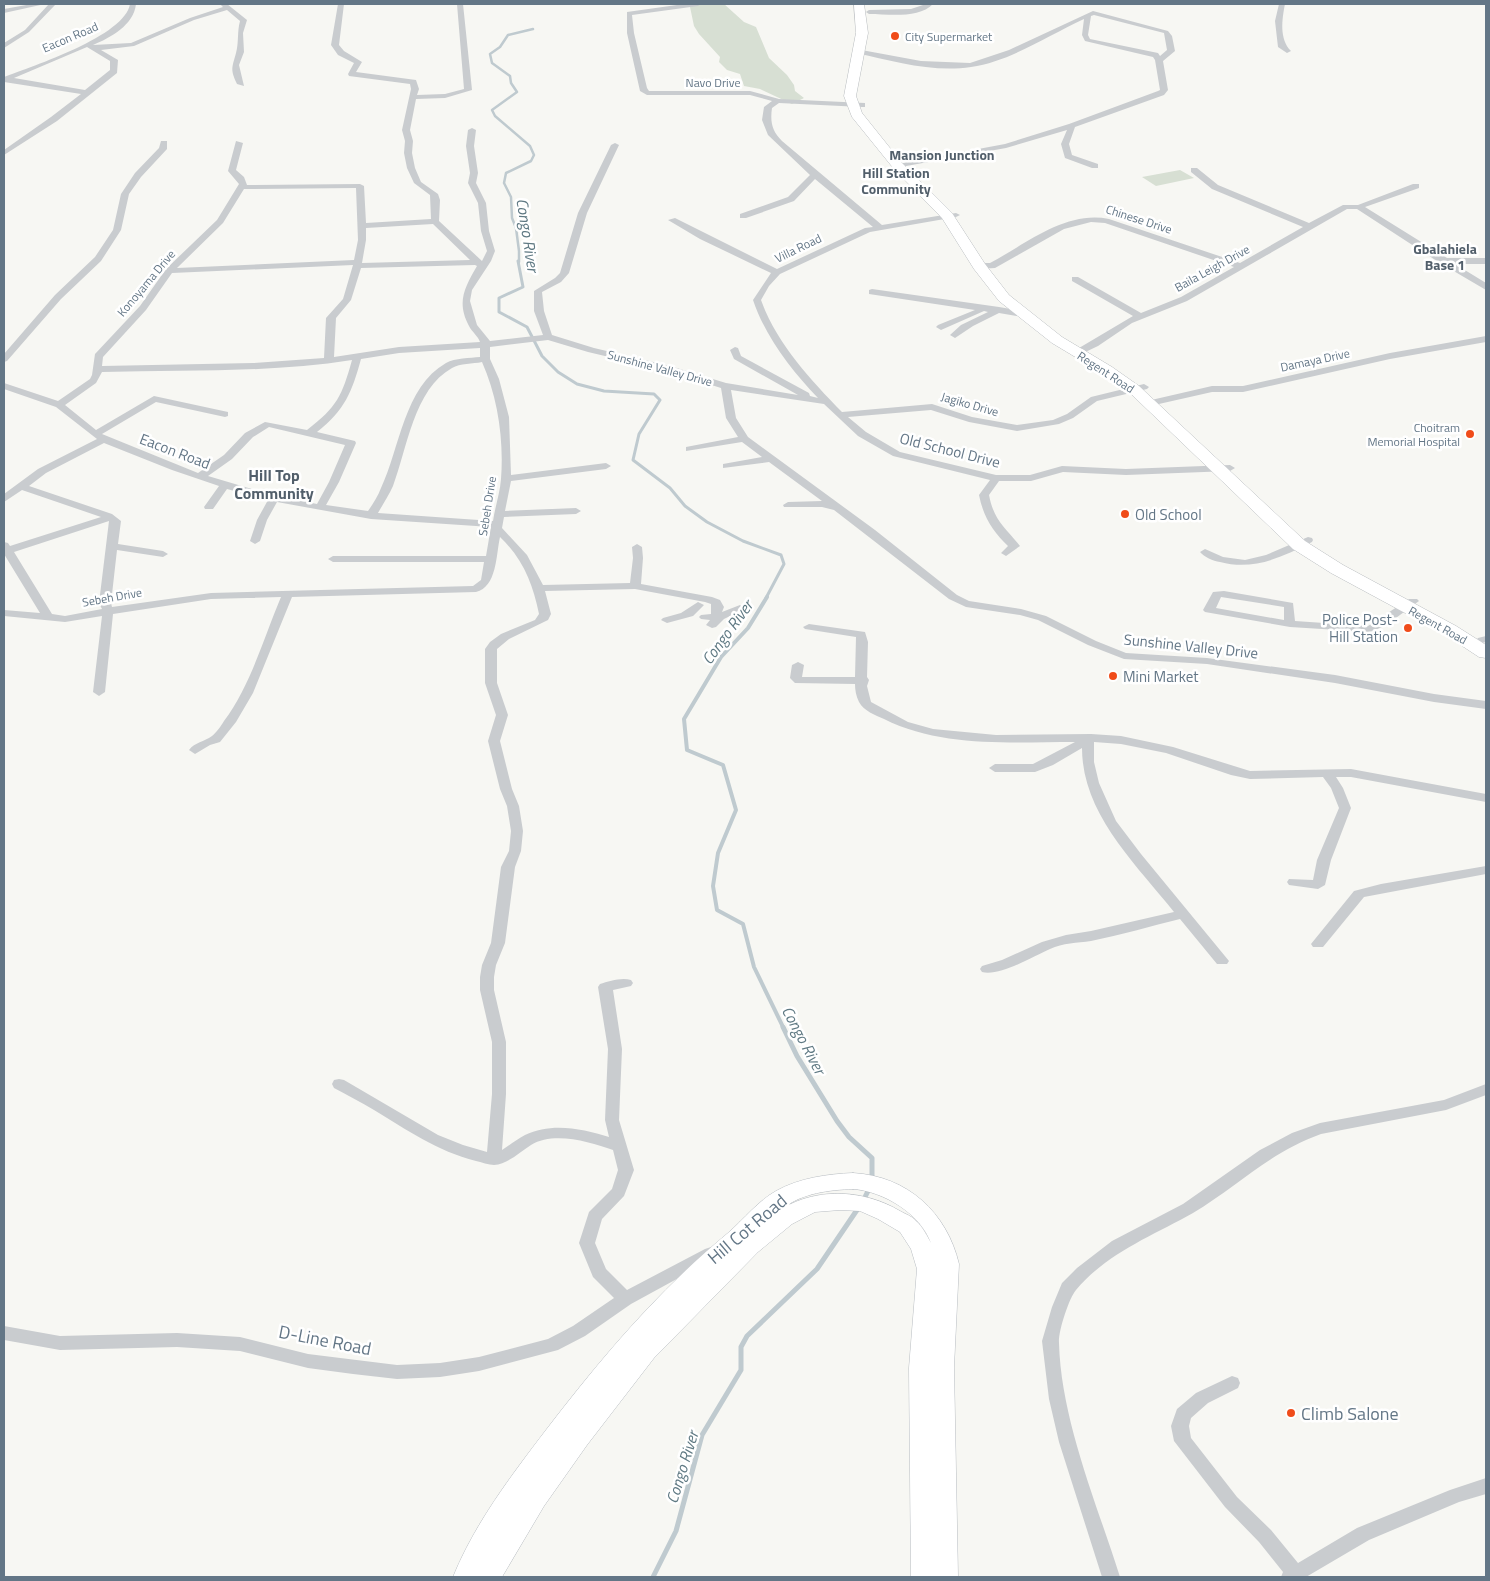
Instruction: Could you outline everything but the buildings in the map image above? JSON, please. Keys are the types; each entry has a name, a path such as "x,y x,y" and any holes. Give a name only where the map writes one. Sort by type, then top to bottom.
{"main road":[{"path":"857,105 850,89 863,52 862,33 866,6"},
{"name":"Regent Road","path":"857,105 866,128 951,216 1004,298 1057,340 1082,351"},
{"name":"Regent Road","path":"985,266 1014,297 1046,324 1107,370 1139,388 1156,402 1224,468 1272,521 1337,569 1408,604 1450,630 1485,644"},
{"name":"Hill Cot Road","path":"466,1577 522,1480 589,1390 684,1283 726,1244 792,1192 817,1185 840,1182 872,1183 899,1195 916,1206 933,1223 945,1248 948,1264 942,1366 945,1577"},
{"name":"Hill Cot Road","path":"488,1577 536,1498 578,1438 646,1351 750,1246 784,1218 799,1209 814,1204 840,1202 862,1203 886,1212 908,1226 922,1246 928,1269 921,1368 924,1577"}],"street":[{"path":"4,11 42,4"},
{"path":"4,46 27,31 53,4"},
{"name":"Eacon Road","path":"5,80 48,60 91,47 123,22 132,12 133,4"},
{"path":"341,4 335,46 341,54 358,62 352,74 411,81 416,89 406,130 409,141 408,153 411,168 418,183 434,194 436,200 435,220 480,264"},
{"path":"413,97 445,96 468,90 460,4"},
{"name":"Navo Drive","path":"698,4 629,13 631,42 642,77 643,89 647,93 750,93 778,101 857,105"},
{"path":"866,6 919,9 927,8 930,4"},
{"path":"1282,4 1278,30 1282,47 1287,50"},
{"path":"91,47 132,45 226,6 244,20 240,33 240,52 235,65 236,74 241,84"},
{"path":"903,165 995,149 1072,126 1164,90 1159,60 1150,53 1098,44 1085,38 1090,11"},
{"path":"863,52 950,66 983,62 1034,41 1090,11 1166,32 1169,36 1172,51 1159,60"},
{"path":"4,153 88,93 115,69 114,60 91,47"},
{"path":"5,80 88,93"},
{"path":"778,101 768,107 766,120 772,135 815,176 879,227"},
{"path":"1072,126 1065,144 1068,156 1095,166"},
{"path":"169,271 356,264 480,264 488,261 491,251 485,231 482,203 472,183 474,173 470,146 472,130"},
{"path":"4,359 58,297 98,259 117,230 125,194 138,175 159,155 164,143"},
{"path":"238,144 232,171 241,179 242,187 360,186 361,251 347,300 331,318 329,361"},
{"path":"97,369 252,366 329,361 399,350 447,348 543,337 538,291 552,284 563,275 574,249 579,224 596,180 615,145"},
{"path":"1194,170 1215,188 1308,226"},
{"path":"743,216 791,199 815,176"},
{"name":"Baila Leigh Drive","path":"1082,351 1140,316 1184,299 1308,226 1342,209 1359,207 1416,186"},
{"name":"Konoyama Drive","path":"59,405 93,381 97,375 98,356 143,308 169,271 220,221 242,187"},
{"path":"1359,207 1486,287"},
{"name":"Villa Road","path":"827,402 807,381 765,322 757,300 768,280 777,272 853,236 879,227 951,216"},
{"name":"Chinese Drive","path":"985,266 1064,226 1090,219 1106,221 1240,266"},
{"path":"362,226 435,220"},
{"path":"672,220 777,272"},
{"path":"1443,261 1486,261"},
{"path":"480,264 468,290 466,301 473,325 485,340 485,344"},
{"path":"1075,279 1140,316"},
{"path":"872,292 1023,314"},
{"path":"941,327 986,308"},
{"path":"955,335 973,322 999,310"},
{"name":"Sunshine Valley Drive","path":"543,337 667,368 725,386 733,423 744,439 958,600 1022,612 1042,618 1115,654 1251,667 1335,679 1486,705"},
{"name":"Damaya Drive","path":"1156,402 1212,389 1243,388 1418,350 1486,339"},
{"name":"Sebeh Drive","path":"4,613 65,619 211,596 476,588 486,581 506,479 504,417 494,379 485,359 485,344"},
{"path":"735,350 737,357 815,400"},
{"path":"312,432 342,406 357,358"},
{"path":"371,516 387,487 410,417 424,391 438,373 451,364 485,359"},
{"name":"Eacon Road","path":"4,386 59,405 100,436 170,467 200,478 275,498 371,516 432,522 498,523 576,511"},
{"path":"725,386 827,402"},
{"name":"Jagiko Drive","path":"840,415 932,406 969,419 1017,428 1056,422 1070,416 1094,399 1139,388"},
{"path":"4,499 42,471 100,436 154,399 225,414"},
{"name":"Old School Drive","path":"827,402 862,434 897,454 996,478 1032,478 1062,469 1134,472 1224,468"},
{"path":"200,478 228,457 249,435 264,425 271,424 312,432 352,443 320,507"},
{"path":"690,450 744,439"},
{"path":"727,466 770,459"},
{"path":"506,479 606,466"},
{"path":"996,478 984,495 985,505 987,514 996,528 1015,546 1006,552"},
{"path":"208,508 225,485"},
{"path":"22,487 78,505 108,516 116,521 105,603 108,611 99,692"},
{"path":"255,541 262,520 275,498"},
{"name":"Sunshine Valley Drive","path":"788,505 822,504 840,510"},
{"path":"49,618 5,548 109,518"},
{"path":"494,1159 499,1094 498,1042 487,990 487,977 489,965 498,943 508,867 515,851 517,831 513,806 506,789 494,741 502,716 491,683 491,649 494,644 544,618 540,588 523,557 498,523"},
{"path":"1204,552 1225,561 1243,563 1272,559 1304,543"},
{"path":"113,546 163,554"},
{"path":"635,586 638,558 637,547"},
{"path":"333,559 491,559"},
{"path":"540,588 635,586 713,600 718,607 716,610 718,619 671,619 692,612 698,605"},
{"path":"196,750 206,742 216,739 230,722 247,693 288,593"},
{"path":"1290,624 1289,605 1217,594 1209,610 1290,624 1370,629 1381,624 1408,604"},
{"path":"705,620 719,617 740,608"},
{"path":"809,626 858,632 860,634 862,695 867,704 888,718 911,729 959,736 1089,739 1144,743 1250,775 1328,775 1350,773 1486,798"},
{"path":"798,665 796,678 799,681 863,680"},
{"path":"995,768 1035,768 1089,739"},
{"path":"1089,739 1086,758 1088,770 1108,820 1222,961"},
{"path":"1294,882 1318,885 1324,860 1345,808 1337,788 1328,775"},
{"path":"1318,944 1359,894 1381,888 1486,870"},
{"path":"988,969 1007,963 1047,945 1071,938 1091,936 1184,914"},
{"path":"625,1299 599,1273 587,1243 595,1216 619,1192 626,1170 612,1120 615,1049 605,987 626,983"},
{"path":"339,1084 387,1110 400,1121 437,1140 475,1155 494,1159 507,1155 519,1145 534,1137 555,1135 598,1138 618,1146"},
{"path":"1111,1577 1100,1548 1057,1399 1050,1341 1068,1288 1083,1272 1118,1245 1188,1208 1265,1154 1297,1137 1320,1130 1446,1105 1486,1089"},
{"name":"D-Line Road","path":"4,1333 60,1343 177,1340 240,1344 308,1361 353,1368 397,1372 440,1370 479,1364 552,1345 594,1322 625,1299 726,1244"},
{"path":"1232,1383 1202,1398 1183,1414 1180,1426 1183,1441 1232,1502 1265,1536 1292,1576 1363,1534 1456,1495 1486,1486"}],"shaded area":[{"path":"695,4 724,4 744,22 756,27 769,58 787,75 794,85 795,91 804,98 792,104 760,89 744,86 740,74 727,70 719,62 720,57 694,26 690,7"},
{"path":"1180,170 1194,178 1156,186 1142,177"}],"waterway":[{"name":"Congo River","path":"519,262 516,228 512,218 511,197 504,183 506,173 531,161 534,155 530,146 495,116 492,110 517,92 511,83 510,76 492,63 490,54 500,47 508,35 533,29"},
{"name":"Congo River","path":"518,261 523,287 499,298 499,312 527,327 542,356 558,372 577,384 604,391 654,394 660,400 639,434 633,460 670,488 685,506 707,522 743,541 781,555 784,564 766,598"},
{"name":"Congo River","path":"767,597 748,628 721,657 684,719 687,750 723,765 736,810 718,853 713,886 717,910 743,924 754,967 784,1029"},
{"name":"Congo River","path":"783,1027 797,1056 837,1121 849,1137 872,1158 872,1178"},
{"name":"Congo River","path":"863,1201 870,1187"},
{"name":"Congo River","path":"653,1577 676,1531 702,1435 741,1370 741,1347 747,1336 817,1269 859,1207"}],"place":[{"name":"City Supermarket","path":"895,36"},
{"name":"Choitram Memorial Hospital","path":"1470,434"},
{"name":"Old School","path":"1125,514"},
{"name":"Police Post- Hill Station","path":"1408,628"},
{"name":"Mini Market","path":"1113,676"},
{"name":"Climb Salone","path":"1291,1413"}],"district":[{"name":"Mansion Junction","path":"942,154"},
{"name":"Hill Station Community","path":"896,180"},
{"name":"Gbalahiela Base 1","path":"1445,256"},
{"name":"Hill Top Community","path":"274,484"}]}
